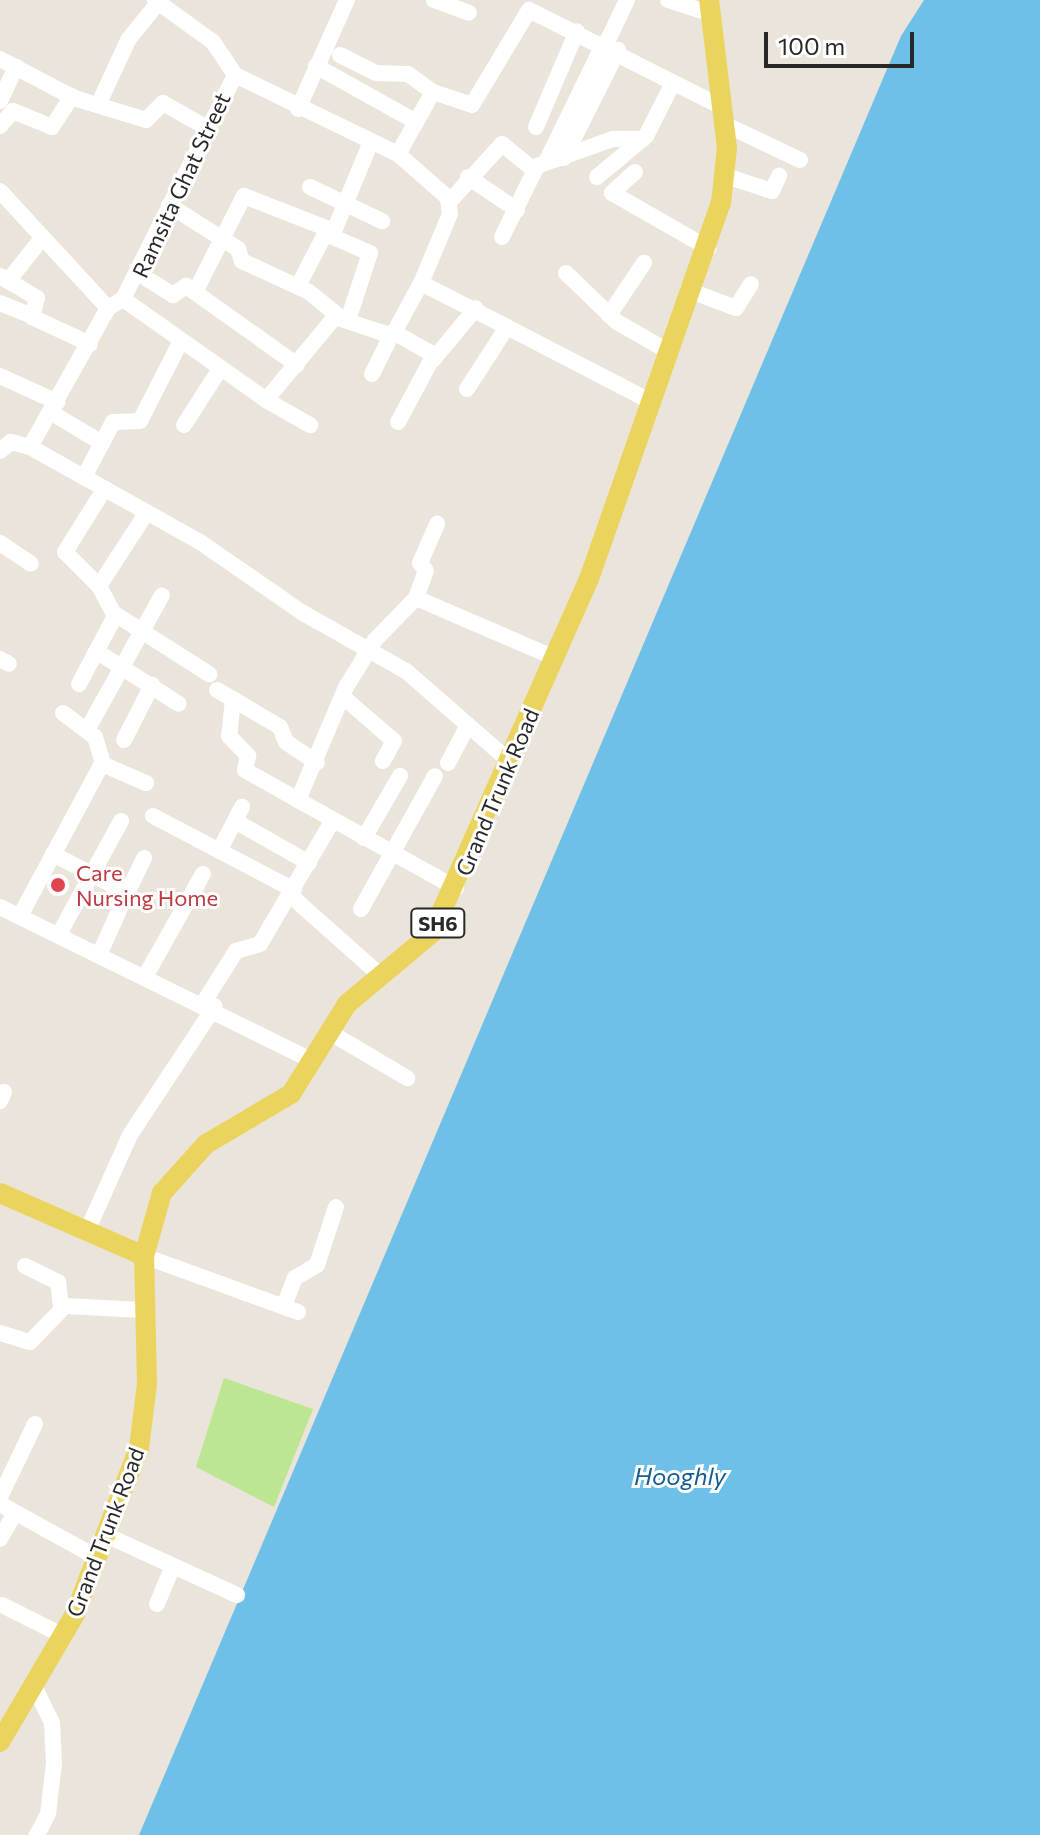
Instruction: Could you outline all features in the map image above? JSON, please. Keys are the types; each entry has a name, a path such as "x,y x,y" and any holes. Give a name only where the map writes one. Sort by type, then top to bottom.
{"main road":[{"name":"Grand Trunk Road","path":"2,1737 35,1688 64,1636 108,1536 144,1427 144,1256 173,1175 206,1144 277,1106 313,1061 329,1032 381,976 428,939 456,888 555,658 664,349 708,248 726,176 709,6"},
{"path":"0,1193 144,1256"}],"street":[{"path":"298,109 347,0"},
{"path":"434,0 469,13"},
{"path":"564,158 627,0"},
{"path":"668,0 709,6"},
{"path":"100,101 128,40 156,1 213,42 235,75"},
{"path":"340,55 376,73 408,74 433,92 472,105 526,11 609,46 800,160"},
{"path":"536,127 577,31"},
{"path":"502,237 609,46"},
{"path":"0,59 72,96 100,101 145,120 164,104 207,128"},
{"path":"316,66 416,122"},
{"path":"0,101 16,67"},
{"name":"Ramsita Ghat Street","path":"30,447 90,344 116,304 141,275 169,205 235,75 370,144 398,154 450,201"},
{"path":"597,177 643,139 673,83"},
{"path":"398,154 433,92"},
{"path":"0,126 14,111 52,127 72,96"},
{"path":"372,374 421,283 450,201 468,177 502,143 540,166 613,139 643,139"},
{"path":"298,286 345,203 370,144"},
{"path":"635,172 612,193 708,248"},
{"path":"726,176 772,191 779,176"},
{"path":"468,177 517,210"},
{"path":"310,187 382,221"},
{"path":"0,191 43,237 116,304 181,341 266,400 310,425"},
{"path":"195,292 224,241 244,196 330,232 371,255 344,318 266,400"},
{"path":"169,205 224,241 242,261 298,286 344,318 431,351 433,360"},
{"path":"32,316 37,298 4,279 43,237"},
{"path":"609,315 644,263"},
{"path":"566,273 609,315 664,349"},
{"path":"141,275 173,295 184,285 297,365"},
{"path":"421,283 476,308 648,400"},
{"path":"688,290 736,308 751,284"},
{"path":"0,303 90,344"},
{"path":"398,422 433,360 476,308"},
{"path":"467,389 507,327"},
{"path":"84,477 113,422 137,425 181,341"},
{"path":"184,425 220,369"},
{"path":"0,376 54,407 102,443"},
{"path":"0,451 11,442 30,447 147,512 416,678 509,761"},
{"path":"105,488 65,552 99,586 115,614 233,699 280,727 288,744 317,763"},
{"path":"99,586 147,512"},
{"path":"298,800 317,763 343,697 368,650 416,598 426,571 419,564 437,524"},
{"path":"0,543 31,564"},
{"path":"87,730 162,595"},
{"path":"416,598 555,658"},
{"path":"111,688 82,678 115,614"},
{"path":"96,651 179,704"},
{"path":"124,740 152,685"},
{"path":"343,697 394,741 383,761"},
{"path":"233,699 229,736 248,756 245,770 456,888"},
{"path":"63,713 87,730 103,763 146,783"},
{"path":"448,763 468,725"},
{"path":"20,916 103,763"},
{"path":"364,838 400,776"},
{"path":"361,909 395,856 435,776"},
{"path":"219,851 239,814 309,863"},
{"path":"153,816 293,893 381,976"},
{"path":"87,1231 130,1135 210,1004 236,951 260,944 293,893 333,820"},
{"path":"59,934 121,821"},
{"path":"53,854 127,893"},
{"path":"100,953 144,858"},
{"path":"146,975 203,874"},
{"path":"0,907 210,1004 313,1061"},
{"path":"329,1032 407,1078"},
{"path":"144,1256 291,1309 295,1278 317,1265 336,1207"},
{"path":"0,1333 30,1342 61,1308 58,1282 25,1266"},
{"path":"61,1308 143,1310"},
{"path":"0,1497 35,1424"},
{"path":"0,1504 98,1558"},
{"path":"0,1539 15,1513"},
{"path":"108,1536 237,1595"},
{"path":"157,1604 173,1566"},
{"path":"2,1605 64,1636"},
{"path":"35,1688 52,1723 54,1763 43,1833"}],"green space":[{"path":"224,1378 313,1409 274,1507 196,1467"}],"water":[{"name":"Hooghly","path":"924,0 1040,0 1040,1835 139,1835 901,36"}],"place":[{"name":"Care Nursing Home","path":"58,885"}]}
